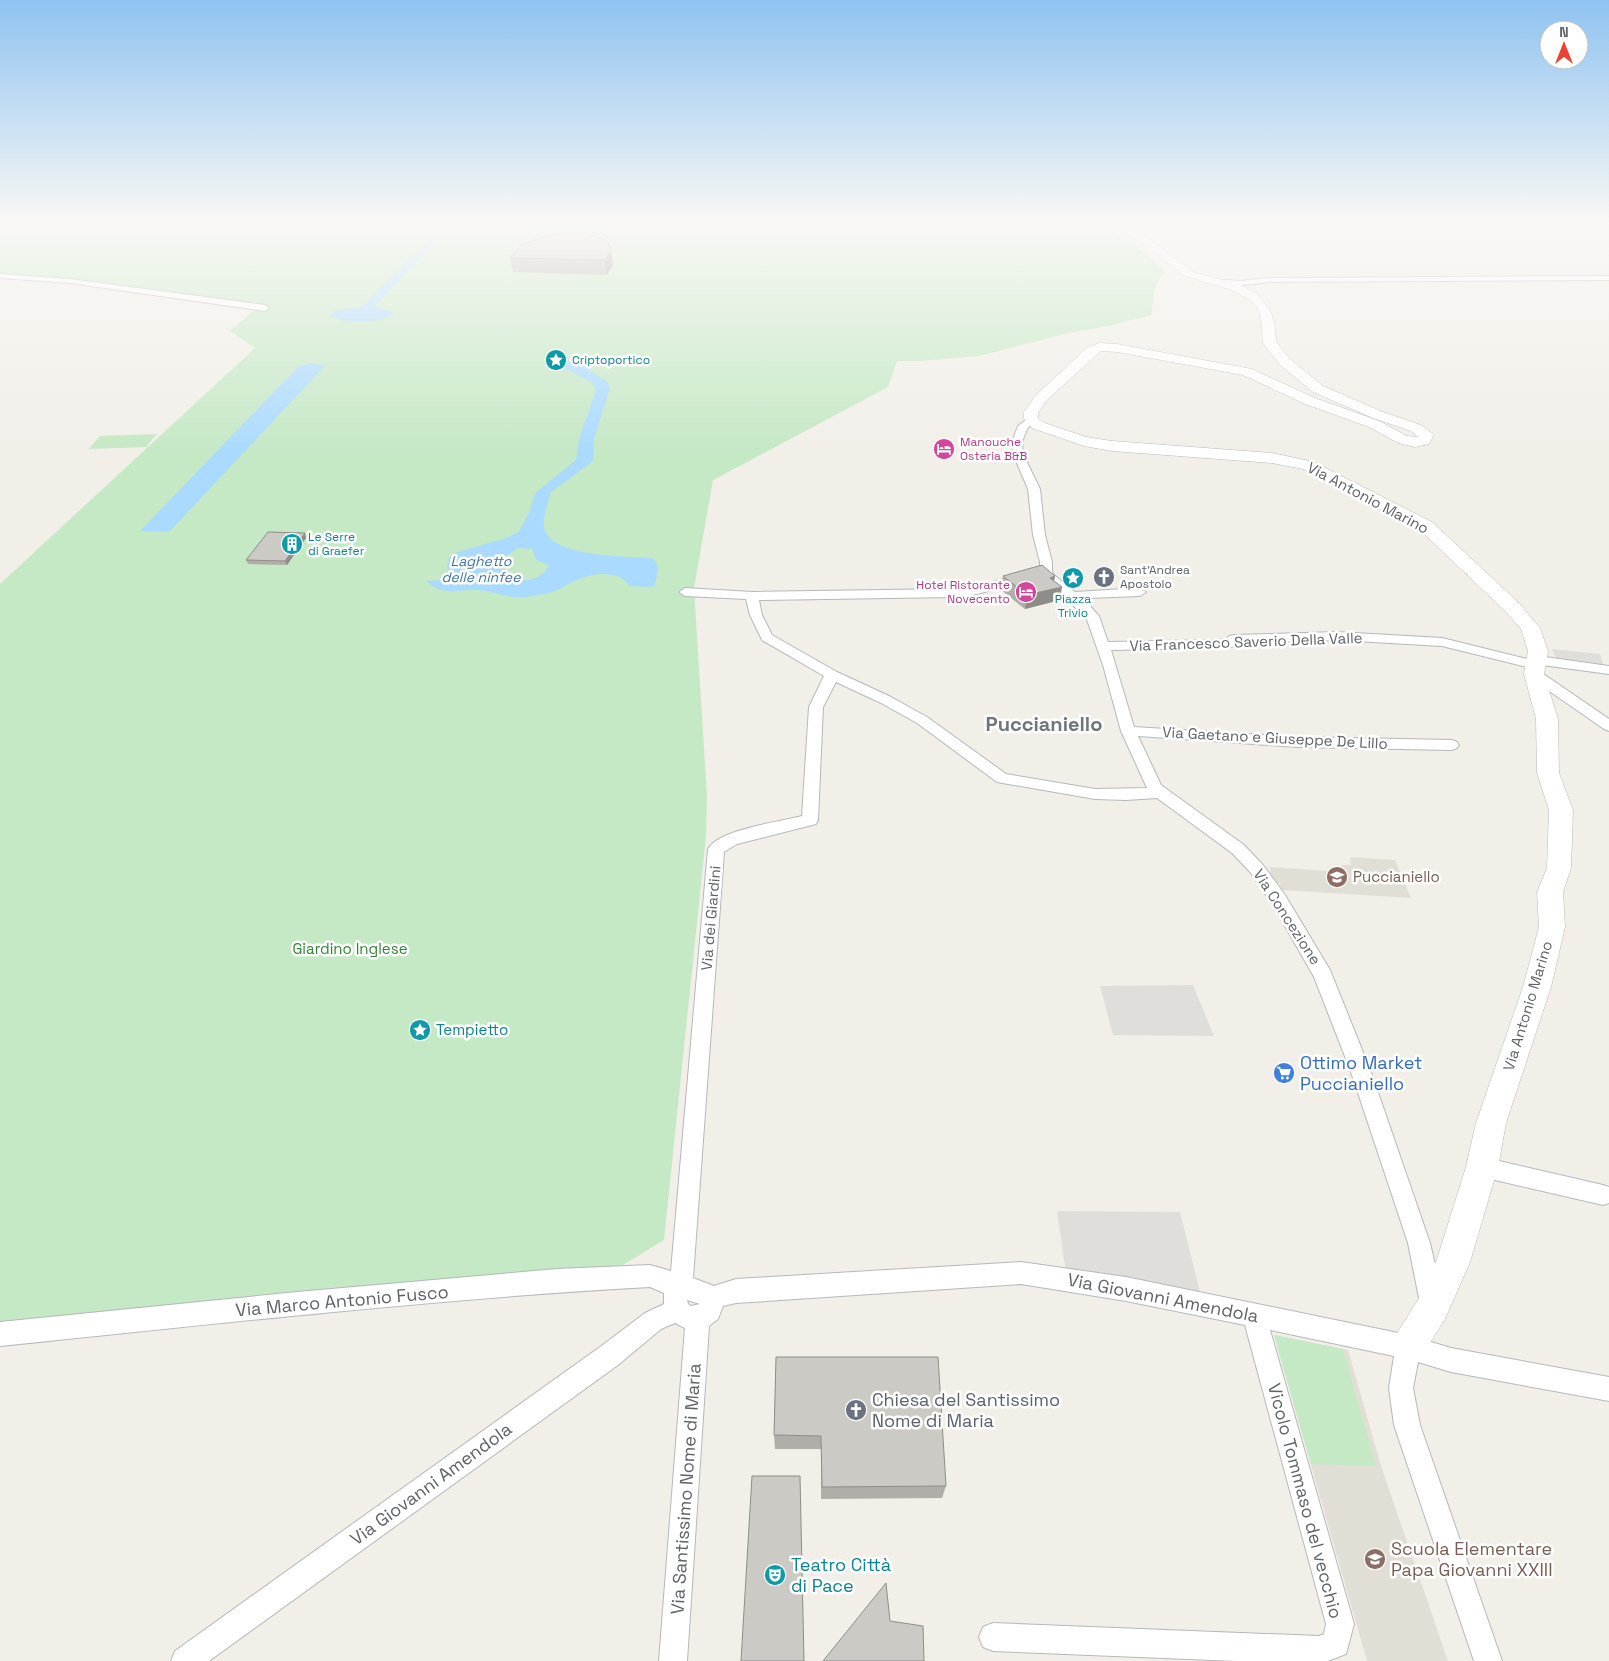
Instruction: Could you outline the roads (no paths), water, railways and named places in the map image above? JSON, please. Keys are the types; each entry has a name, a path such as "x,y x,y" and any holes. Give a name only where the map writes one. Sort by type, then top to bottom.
{"street":[{"path":"193,299 264,308"},
{"path":"685,592 752,596 954,593 1002,584 1046,571 1034,489 1018,454 1017,442 1022,428 1031,419 1030,412 1039,404 1042,398 1071,372 1084,357 1099,347 1117,348 1247,372 1310,401 1374,424 1403,440 1424,441 1426,435 1416,428 1378,415 1318,389 1285,362 1269,343 1270,326 1258,299"},
{"name":"Via Antonio Marino","path":"1031,419 1037,424 1084,441 1176,453 1291,461 1308,465 1426,526 1512,607 1530,628 1538,651 1536,666 1547,719 1548,773 1561,810 1559,868 1550,892 1552,927 1543,963 1491,1123 1482,1167 1453,1262 1433,1307 1408,1347"},
{"name":"Via Concezione","path":"1046,571 1058,585 1086,608 1092,616 1104,646 1128,731 1155,788 1238,849 1257,869 1283,907 1323,974 1361,1072 1419,1243 1433,1307"},
{"path":"1086,608 1080,594 1140,592"},
{"path":"752,596 756,615 767,637 832,675 886,700 922,720 1002,778 1095,794 1126,795 1160,792"},
{"name":"Via Francesco Saverio Della Valle","path":"1104,646 1217,644 1234,643 1234,639 1337,636 1442,642 1536,666"},
{"path":"1536,666 1609,670"},
{"path":"1536,666 1609,726"},
{"name":"Via dei Giardini","path":"692,1304 716,850 732,839 810,820 816,707 832,675"},
{"name":"Via Gaetano e Giuseppe De Lillo","path":"1128,731 1202,734 1298,742 1452,745"},
{"path":"1482,1167 1603,1195"},
{"name":"Via Giovanni Amendola","path":"186,1661 609,1356 653,1321 692,1304 736,1291 1021,1273 1126,1289 1408,1347 1451,1360 1609,1389"},
{"name":"Via Marco Antonio Fusco","path":"0,1334 298,1304 557,1281 650,1276 666,1280 692,1304"},
{"name":"Via Santissimo Nome di Maria","path":"673,1661 692,1304"},
{"name":"Vicolo Tommaso del vecchio","path":"994,1637 1319,1650 1336,1644 1340,1624 1254,1315"},
{"path":"1408,1347 1400,1388 1407,1425 1488,1661"}],"water":[{"path":"370,299 382,299 374,307 388,310 393,315 379,320 351,322 329,315 337,310 362,307"},
{"name":"Laghetto delle ninfee","path":"565,360 581,361 589,370 607,381 610,388 594,439 593,461 550,493 544,528 550,538 561,545 575,550 609,556 652,558 657,564 655,585 651,587 629,586 619,577 598,574 577,580 553,592 526,597 508,596 477,590 445,591 432,586 426,581 442,580 450,575 447,565 449,558 455,553 506,538 519,532 530,511 535,493 576,460 580,436 596,390 591,382 560,366 560,362","holes":["518,548 532,549 536,560 549,565 540,576 534,579 521,580 514,578 503,569 506,556"]},
{"path":"311,363 324,365 324,367 171,530 168,532 140,531 299,366"}],"place":[{"name":"Criptoportico","path":"556,360"},
{"name":"Manouche Osteria B&B","path":"944,449"},
{"name":"Le Serre di Graefer","path":"292,544"},
{"name":"Sant'Andrea Apostolo","path":"1104,577"},
{"name":"Piazza Trivio","path":"1073,578"},
{"name":"Hotel Ristorante Novecento","path":"1026,592"},
{"name":"Puccianiello","path":"1337,877"},
{"name":"Tempietto","path":"420,1030"},
{"name":"Ottimo Market Puccianiello","path":"1284,1073"},
{"name":"Chiesa del Santissimo Nome di Maria","path":"856,1410"},
{"name":"Scuola Elementare Papa Giovanni XXIII","path":"1375,1559"},
{"name":"Teatro Città di Pace","path":"775,1575"}],"district":[{"name":"Puccianiello","path":"1044,724"}],"park label":[{"name":"Giardino Inglese","path":"350,949"}]}
